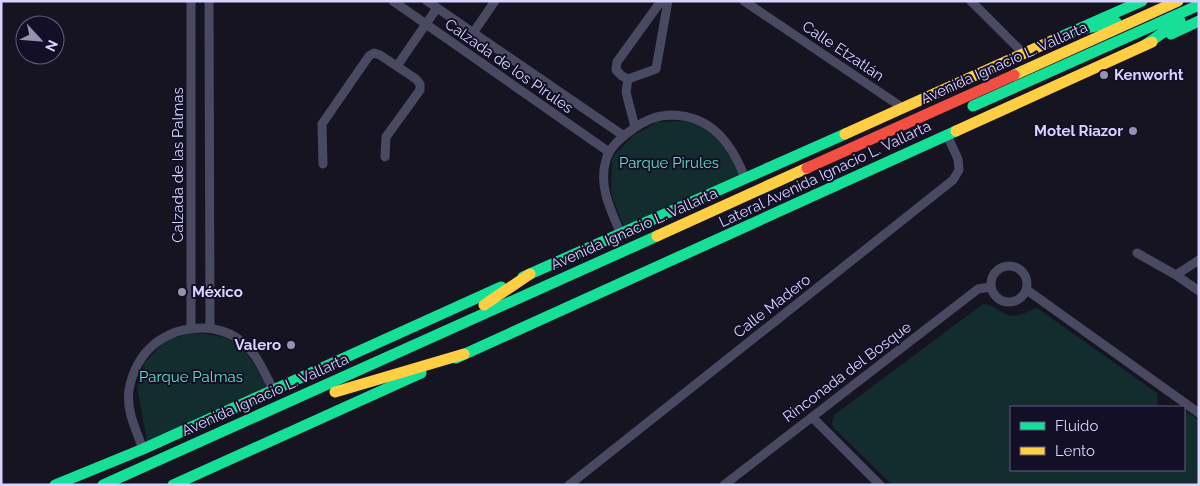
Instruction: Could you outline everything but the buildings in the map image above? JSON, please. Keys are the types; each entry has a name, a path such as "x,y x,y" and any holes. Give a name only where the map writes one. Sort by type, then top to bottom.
{"main road":[{"name":"Lateral Avenida Ignacio L. Vallarta","path":"54,485 143,449 273,389 1142,1"},
{"name":"Avenida Ignacio L. Vallarta","path":"103,485 1178,1"},
{"name":"Avenida Ignacio L. Vallarta","path":"130,485 1199,5"},
{"path":"1145,46 1199,9"},
{"path":"1081,29 1150,14"},
{"name":"Lateral Avenida Ignacio L. Vallarta","path":"464,354 1199,21"},
{"path":"438,334 530,274"},
{"path":"336,392 464,354"},
{"path":"173,485 464,354"}],"street":[{"name":"Calzada de las Palmas","path":"191,328 192,1"},
{"name":"Calzada de las Palmas","path":"209,1 210,328"},
{"name":"Calzada de los Pirules","path":"393,1 609,152"},
{"name":"Calzada de los Pirules","path":"427,1 624,136"},
{"path":"474,33 495,1"},
{"path":"662,1 617,62 616,70 628,79 656,69 668,1"},
{"name":"Calle Etzatlán","path":"744,1 903,108"},
{"path":"971,1 1023,53"},
{"path":"397,66 437,8"},
{"path":"323,164 322,124 369,56 374,53 397,66 420,84 420,90 386,137 385,157"},
{"path":"628,79 626,92 635,127"},
{"path":"191,94 209,94"},
{"path":"621,234 611,212 604,183 606,160 609,152 624,136 645,121 667,115 686,115 702,121 718,133 729,146 739,161 745,178"},
{"name":"Calle Madero","path":"569,485 953,180 959,170 958,159 946,135"},
{"path":"1138,253 1199,291"},
{"path":"1176,275 1199,260"},
{"path":"1011,265 1021,269 1027,279 1027,290 1018,301 1011,303 997,299 990,287 992,276 1000,268 1011,265"},
{"name":"Rinconada del Bosque","path":"726,484 978,290 990,287"},
{"path":"1027,290 1199,413"},
{"path":"143,449 129,409 129,391 135,370 144,354 158,341 176,331 191,328 210,328 227,333 242,341 252,352 273,389"},
{"path":"812,417 880,485"}],"green space":[{"name":"Parque Pirules","path":"685,121 706,129 713,135 725,149 741,176 624,227 611,194 612,157 634,135 657,122"},
{"path":"983,304 1014,316 1037,308 1157,393 1158,406 1010,406 1010,471 1185,471 1185,411 1199,420 1199,485 892,485 834,428 832,423 834,415"},
{"name":"Parque Palmas","path":"192,333 221,337 240,346 253,363 267,388 147,442 137,386 145,362 166,340"}],"traffic: fast":[{"path":"1058,38 1142,1"},
{"path":"973,106 1199,5"},
{"path":"1145,45 1180,21"},
{"path":"1171,34 1199,21"},
{"path":"1081,29 1116,22"},
{"path":"456,358 956,131"},
{"path":"523,277 845,134"},
{"path":"103,485 657,236"},
{"path":"55,485 143,449 501,287"},
{"path":"173,485 421,373"}],"traffic: slow":[{"path":"1014,75 1178,1"},
{"path":"845,134 1058,38"},
{"path":"956,131 1152,42"},
{"path":"657,236 807,168"},
{"path":"484,305 530,274"},
{"path":"335,392 464,354"}],"traffic: jam":[{"path":"807,168 1014,75"}],"place":[{"name":"Kenworht","path":"1104,75"},
{"name":"Motel Riazor","path":"1133,131"},
{"name":"México","path":"182,292"},
{"name":"Valero","path":"291,345"}]}
